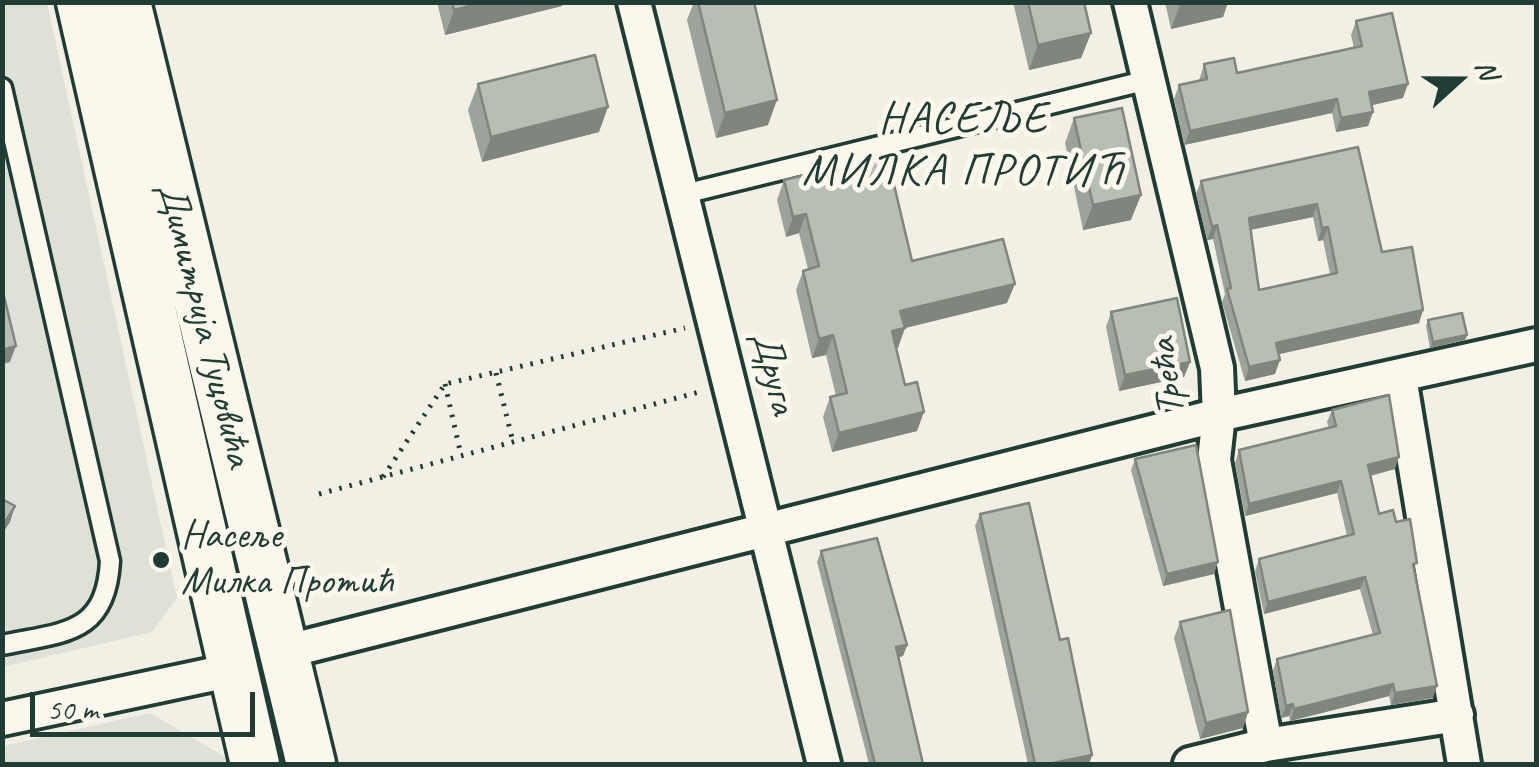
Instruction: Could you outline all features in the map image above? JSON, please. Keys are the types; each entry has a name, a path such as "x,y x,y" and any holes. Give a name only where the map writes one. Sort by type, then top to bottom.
{"main road":[{"name":"Димитрија Туцовића","path":"81,2 255,764"},
{"name":"Димитрија Туцовића","path":"126,2 310,764"}],"street":[{"name":"Друга","path":"634,2 717,320 824,764"},
{"name":"Трећа","path":"1130,2 1216,368 1219,415 1214,460 1266,746"},
{"path":"284,652 1219,415 1536,345"},
{"path":"1400,378 1464,764"},
{"path":"2,719 233,670"},
{"path":"1190,764 1266,746 1456,715"}],"lane":[{"path":"684,194 1148,80"},
{"path":"2,88 110,561 108,588 98,612 87,622 2,646"}],"path":[{"path":"383,477 446,384 717,320"},
{"path":"496,373 514,442"},
{"path":"319,494 732,383"},
{"path":"446,384 462,456"}],"shaded area":[{"path":"2,3 47,3 177,598 152,632 3,667"},
{"path":"150,713 227,758 229,764 3,764 3,746"}],"building":[{"path":"452,2 484,2 454,10"},
{"path":"698,2 754,2 777,100 725,113"},
{"path":"1028,2 1084,2 1091,33 1038,45"},
{"path":"1392,13 1408,84 1369,92 1373,112 1341,118 1337,99 1190,131 1179,85 1207,79 1204,64 1234,58 1237,73 1362,46 1356,21"},
{"path":"595,55 608,107 491,137 478,84"},
{"path":"1122,108 1141,195 1093,205 1074,118"},
{"path":"1358,147 1382,252 1412,247 1423,310 1276,343 1280,360 1249,367 1227,289 1231,288 1217,225 1212,227 1201,181","holes":["1317,204 1322,228 1328,227 1337,273 1259,290 1249,218"]},
{"path":"887,155 912,261 1003,239 1015,284 900,311 905,328 892,331 905,385 917,382 924,412 839,433 830,397 847,393 833,335 819,339 803,271 819,266 806,214 793,217 784,180"},
{"path":"2,288 16,346 2,350"},
{"path":"1177,298 1190,362 1125,375 1111,312"},
{"path":"1462,313 1467,335 1433,342 1428,320"},
{"path":"1389,395 1399,457 1368,465 1379,514 1393,510 1396,522 1410,519 1417,563 1413,564 1437,686 1395,693 1393,684 1294,709 1293,704 1286,706 1277,659 1380,633 1365,577 1268,602 1259,559 1354,534 1341,481 1249,504 1239,450 1336,426 1332,410"},
{"path":"1196,445 1218,562 1167,574 1135,459"},
{"path":"2,499 15,506 2,527"},
{"path":"1029,503 1060,640 1068,638 1092,755 1048,764 1035,764 980,514"},
{"path":"877,538 907,645 896,647 923,764 875,764 821,551"},
{"path":"1230,610 1248,712 1206,723 1180,622"}],"place":[{"name":"Насеље Милка Протић","path":"161,560"}],"district":[{"name":"НАСЕЉЕ МИЛКА ПРОТИЋ","path":"964,146"}]}
